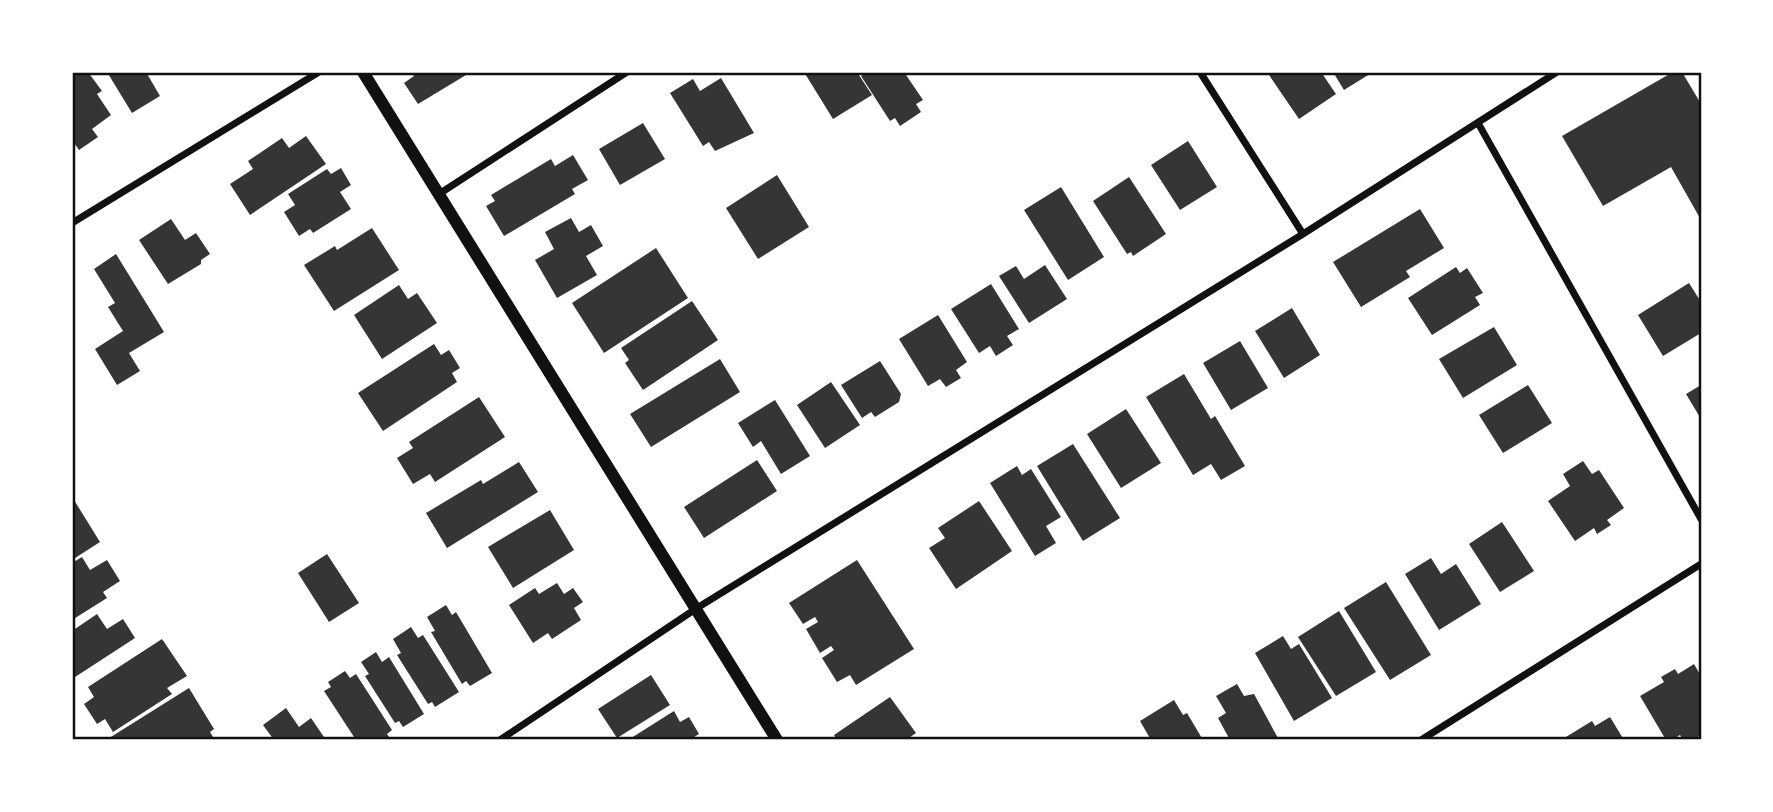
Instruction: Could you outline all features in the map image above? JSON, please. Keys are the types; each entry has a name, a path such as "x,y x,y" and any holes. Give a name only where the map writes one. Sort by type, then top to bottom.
{"street":[{"path":"72,223 319,72"},
{"path":"363,72 777,740"},
{"path":"439,194 627,72"},
{"path":"1200,72 1303,234"},
{"path":"500,740 697,608 1303,234 1557,72"},
{"path":"1478,123 1701,519"},
{"path":"1421,740 1701,564"}],"building":[{"path":"72,72 88,72 102,91 97,94 111,115 92,129 98,137 79,150 72,140"},
{"path":"107,72 146,72 160,96 132,113"},
{"path":"411,72 471,72 418,104 404,83 414,76"},
{"path":"804,72 857,72 872,95 833,119"},
{"path":"868,72 904,72 923,100 916,104 921,112 900,126 895,118 890,121 861,76"},
{"path":"1267,72 1321,72 1336,94 1299,119"},
{"path":"1333,72 1373,72 1344,90"},
{"path":"1673,72 1682,72 1701,104 1701,220 1671,167 1603,206 1562,136"},
{"path":"721,78 754,133 715,151 709,142 703,146 670,93 693,79 700,91"},
{"path":"643,123 665,159 620,185 599,149"},
{"path":"306,136 326,164 250,215 230,184 253,169 248,161 282,138 289,148"},
{"path":"1188,141 1217,187 1180,210 1151,165"},
{"path":"573,155 588,180 572,189 575,194 504,236 486,206 495,201 491,195 551,159 555,166"},
{"path":"341,168 351,185 340,192 351,209 313,233 310,229 299,236 284,212 295,205 288,194 327,169 331,174"},
{"path":"777,175 809,227 758,259 726,208"},
{"path":"1129,177 1166,234 1133,256 1131,252 1127,254 1093,201"},
{"path":"1061,187 1104,257 1068,280 1024,210"},
{"path":"1420,209 1444,248 1406,271 1410,277 1361,307 1333,262"},
{"path":"571,218 579,232 591,225 603,246 586,256 597,275 557,298 535,260 554,249 545,232"},
{"path":"171,219 185,240 196,233 210,254 201,260 201,264 168,284 139,240"},
{"path":"372,228 399,270 334,311 304,265 335,246 337,250"},
{"path":"656,248 688,298 604,353 572,303"},
{"path":"116,254 164,332 129,353 140,371 117,385 95,349 123,331 108,307 115,303 94,269"},
{"path":"1045,265 1067,299 1029,323 999,276 1016,266 1024,279"},
{"path":"1456,267 1460,273 1467,268 1483,293 1475,297 1480,305 1432,335 1408,298"},
{"path":"1689,283 1701,302 1701,333 1663,356 1638,315"},
{"path":"991,284 1019,329 1007,336 1013,345 996,356 990,346 979,353 951,309"},
{"path":"399,285 408,299 417,293 437,323 382,359 354,315"},
{"path":"692,301 718,340 643,390 625,363 629,360 621,348"},
{"path":"1292,308 1320,355 1284,378 1255,331"},
{"path":"938,315 967,362 956,370 961,378 946,387 940,379 928,386 899,339"},
{"path":"1494,327 1517,365 1463,398 1439,359"},
{"path":"1240,341 1268,388 1231,410 1203,363"},
{"path":"434,344 441,355 449,350 460,368 452,373 457,382 383,431 358,393"},
{"path":"720,359 740,392 651,447 630,414"},
{"path":"880,361 901,394 899,402 875,417 871,412 862,418 841,385"},
{"path":"1184,374 1211,419 1215,416 1245,466 1221,480 1211,464 1193,475 1146,397"},
{"path":"831,382 860,425 825,448 797,405"},
{"path":"1528,385 1552,423 1503,453 1479,415"},
{"path":"1701,385 1701,419 1686,394"},
{"path":"479,397 505,437 435,482 430,474 413,484 397,458 413,448 409,442"},
{"path":"775,400 810,456 781,474 761,441 753,447 738,423"},
{"path":"1126,409 1161,463 1121,488 1087,434"},
{"path":"1073,444 1120,518 1083,541 1037,466"},
{"path":"757,460 777,491 704,538 684,507"},
{"path":"1583,461 1592,474 1599,470 1624,508 1607,520 1611,525 1597,534 1594,528 1575,541 1548,501 1570,486 1563,474"},
{"path":"519,462 538,492 447,548 426,513 481,480 483,484"},
{"path":"1017,466 1022,475 1031,469 1061,517 1046,526 1056,543 1035,556 990,483"},
{"path":"74,500 100,542 72,560 72,501"},
{"path":"979,501 1012,551 956,589 929,548 945,538 938,528"},
{"path":"550,510 574,550 513,588 488,547"},
{"path":"1502,522 1534,571 1500,592 1469,544"},
{"path":"327,554 359,603 329,622 298,573"},
{"path":"82,557 90,570 107,560 120,581 103,592 107,598 72,620 72,563"},
{"path":"1431,558 1441,574 1456,564 1481,604 1439,630 1405,574"},
{"path":"857,560 914,649 856,685 850,675 837,682 822,658 834,650 831,646 820,653 806,629 818,622 815,617 803,624 789,603"},
{"path":"1386,582 1431,655 1390,680 1344,608"},
{"path":"557,583 564,594 573,588 583,602 574,608 581,620 552,639 548,633 533,643 509,605 535,588 539,594"},
{"path":"446,605 452,615 456,612 492,673 470,686 466,681 462,684 431,632 435,631 427,617"},
{"path":"1339,611 1376,672 1336,696 1298,637"},
{"path":"97,614 107,629 123,619 135,638 72,679 72,631"},
{"path":"411,627 418,638 423,635 459,692 435,707 432,702 428,704 397,655 401,653 393,639"},
{"path":"1283,636 1291,649 1299,644 1332,698 1294,721 1255,653"},
{"path":"162,639 187,676 167,688 172,694 113,732 105,719 97,724 84,704 94,697 88,687"},
{"path":"376,652 382,662 389,657 424,714 403,727 399,721 395,723 365,676 369,674 361,662"},
{"path":"1694,664 1701,676 1701,735 1693,740 1683,740 1680,735 1666,740 1640,696 1664,682 1661,677 1675,669 1678,674"},
{"path":"345,671 350,678 356,674 392,730 387,734 391,740 356,740 324,691 331,687 328,682"},
{"path":"651,675 670,705 617,738 598,709"},
{"path":"1237,684 1244,696 1254,694 1279,740 1230,740 1218,718 1226,713 1216,696"},
{"path":"189,688 214,729 210,732 215,740 106,740"},
{"path":"890,697 916,733 906,740 837,740 834,735"},
{"path":"1174,700 1183,715 1187,713 1203,740 1151,740 1140,721"},
{"path":"286,708 299,727 311,718 326,740 274,740 263,725"},
{"path":"674,711 680,722 689,717 699,734 692,740 628,740"},
{"path":"1610,717 1624,740 1561,740 1592,721 1595,726"}]}
